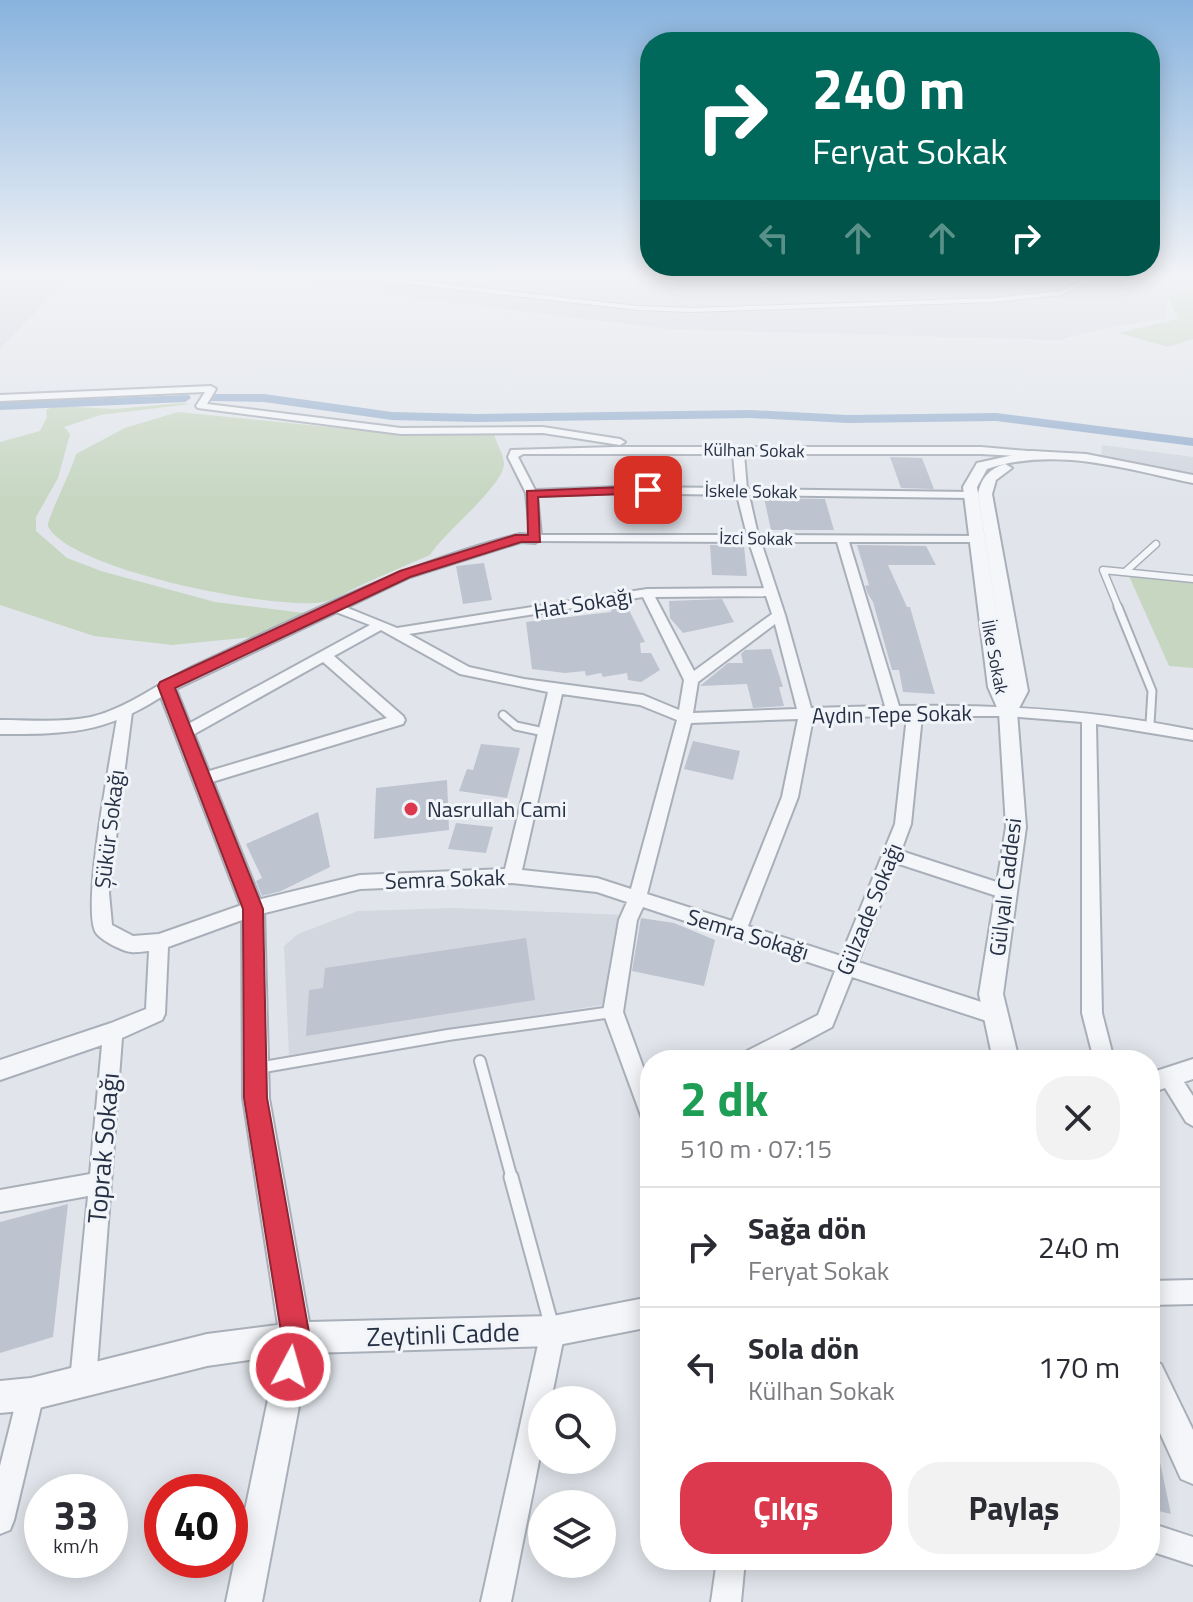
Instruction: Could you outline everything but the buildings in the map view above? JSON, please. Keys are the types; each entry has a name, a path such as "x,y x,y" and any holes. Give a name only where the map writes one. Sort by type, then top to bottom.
{"street":[{"path":"0,398 211,389 201,406 401,431 543,430 661,449"},
{"name":"Külhan Sokak","path":"535,539 531,493 515,465 515,452 997,449 1036,454"},
{"path":"738,450 742,491 753,537 779,615 806,715 790,797 738,930"},
{"path":"970,495 974,476 982,466 1017,454 1036,454 1193,479"},
{"name":"İlke Sokak","path":"1008,712 1019,691 985,494 987,482 994,472 1010,466 1042,462 1193,486"},
{"name":"İskele Sokak","path":"531,493 617,490 970,495"},
{"name":"İlke Sokak","path":"970,495 997,687 1008,712"},
{"path":"0,727 77,725 125,712 166,686 405,574 520,538 535,539"},
{"path":"977,538 994,540"},
{"name":"İzci Sokak","path":"535,539 977,538"},
{"path":"842,539 894,713"},
{"name":"Hat Sokağı","path":"396,632 647,593 771,592"},
{"path":"640,1086 613,1012 628,920 637,900 685,718 691,680 647,593"},
{"path":"333,606 381,624 465,671 643,700 685,718"},
{"path":"691,680 779,615"},
{"path":"184,733 381,624"},
{"path":"202,779 398,720 324,655"},
{"path":"166,686 253,909 256,1098 296,1338 244,1602"},
{"path":"512,876 556,688"},
{"name":"Şükür Sokağı","path":"125,712 100,893 103,929 131,944 159,942 253,909"},
{"name":"Aydın Tepe Sokak","path":"685,718 1008,712 1150,724 1193,735"},
{"name":"Gülyalı Caddesi","path":"1004,1050 991,994 1016,827 1008,712"},
{"name":"Gülzade Sokağı","path":"769,1050 825,1021 903,824 915,713"},
{"path":"1089,719 1092,1013 1101,1050"},
{"path":"891,855 1006,892"},
{"name":"Semra Sokak","path":"253,909 360,882 512,876 597,885 637,900"},
{"name":"Semra Sokağı","path":"637,900 845,964 996,1015"},
{"path":"113,1032 155,1014 159,942"},
{"name":"Toprak Sokağı","path":"0,1070 113,1032 83,1381"},
{"path":"1193,1069 1160,1080 1193,1115"},
{"path":"1,1205 100,1183"},
{"path":"1160,1293 1193,1292"},
{"name":"Zeytinli Cadde","path":"15,1396 207,1350 296,1338 553,1331 640,1314"},
{"path":"496,1602 553,1331"},
{"path":"0,1520 15,1396"},
{"path":"1160,1396 1193,1467"},
{"path":"1160,1540 1193,1551"},
{"path":"726,1602 730,1570"}],"lane":[{"path":"1125,572 1156,544"},
{"path":"1150,724 1152,691 1103,570 1193,579"},
{"path":"503,715 523,729 544,732"},
{"path":"256,1069 448,1035 613,1012"},
{"path":"480,1061 553,1331"}],"shaded area":[{"path":"1102,445 1193,457 1193,475 1101,458"},
{"path":"454,908 625,915 602,1005 289,1055 284,946 298,934 358,911"}],"green space":[{"path":"190,404 100,415 64,427 70,434 58,478 36,517 36,531 67,558 101,571 215,602 304,613 253,637 172,645 94,636 0,605 0,442 40,431 47,417 46,410 54,406 116,409"},
{"path":"178,412 358,430 494,433 504,463 495,483 430,555 324,602 300,603 222,594 132,572 93,558 64,542 48,526 76,454 125,428"},
{"path":"1129,576 1193,582 1193,668 1169,666"}],"waterway":[{"path":"212,397 264,398 392,416 477,418 750,414 848,419 996,417 1193,442"},
{"path":"0,406 185,398"}],"place":[{"name":"Nasrullah Cami","path":"411,809"}],"route":[{"path":"290,1367 296,1338 256,1098 253,909 166,686 405,574 520,538 535,539 531,493 648,490"}]}
